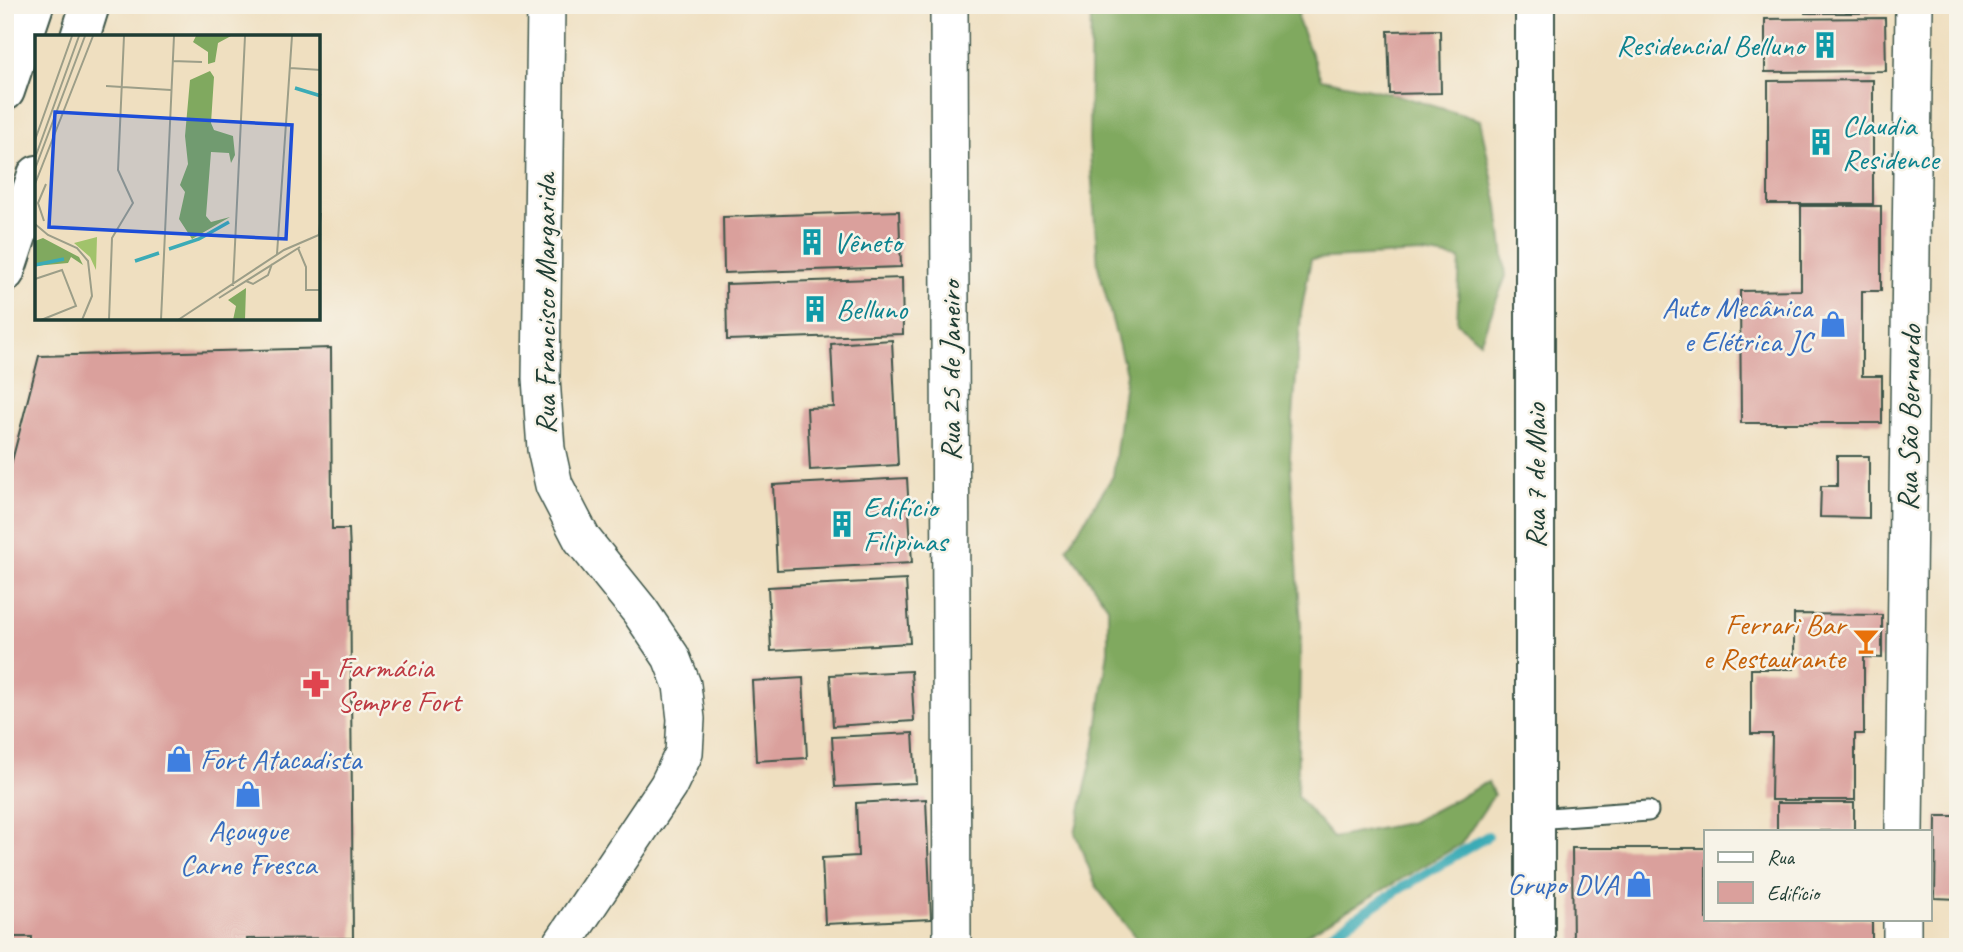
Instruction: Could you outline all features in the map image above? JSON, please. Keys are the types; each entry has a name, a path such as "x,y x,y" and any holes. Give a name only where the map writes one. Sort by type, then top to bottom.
{"street":[{"path":"5,91 34,5"},
{"path":"81,35 90,5"},
{"name":"Rua Francisco Margarida","path":"546,5 541,378 546,449 554,485 582,538 640,611 671,657 682,685 686,719 684,753 668,786 560,947"},
{"name":"Rua 25 de Janeiro","path":"949,5 952,947"},
{"name":"Rua 7 de Maio","path":"1535,5 1535,947"},
{"name":"Rua São Bernardo","path":"1903,830 1914,5"},
{"path":"5,272 35,181"},
{"path":"1902,920 1902,947"}],"lane":[{"path":"1535,819 1648,811"}],"green space":[{"path":"1091,5 1299,5 1298,20 1321,79 1394,94 1480,120 1498,206 1506,276 1480,342 1457,323 1460,259 1422,253 1311,259 1301,313 1290,456 1301,625 1297,796 1333,838 1412,822 1488,782 1494,795 1461,844 1285,947 1143,947 1097,888 1075,833 1095,745 1108,651 1108,607 1067,548 1113,476 1126,373 1098,266 1089,140"}],"building":[{"path":"1805,5 1879,5 1879,13 1805,13"},
{"name":"Residencial Belluno","path":"1885,18 1886,71 1765,72 1765,19"},
{"path":"1440,30 1441,93 1390,94 1388,31"},
{"name":"Claudia Residence","path":"1873,80 1873,204 1768,204 1768,81"},
{"path":"1801,206 1881,206 1881,291 1862,291 1862,376 1882,376 1882,423 1741,423 1740,291 1801,290"},
{"name":"Vêneto","path":"899,211 901,267 724,273 723,217"},
{"name":"Belluno","path":"902,278 903,334 727,340 726,284"},
{"path":"892,340 898,465 810,470 807,408 834,407 831,344"},
{"name":"Fort Atacadista","path":"331,348 332,529 349,529 350,553 353,938 247,939 247,947 32,947 32,937 5,937 5,488 39,356"},
{"path":"1837,456 1869,456 1869,518 1820,517 1821,486 1837,486"},
{"name":"Edifício Filipinas","path":"907,478 912,563 777,570 773,485"},
{"path":"906,580 910,643 771,651 768,587"},
{"path":"1794,614 1882,615 1882,658 1864,657 1864,734 1855,734 1855,800 1771,800 1772,734 1751,734 1751,669 1794,669"},
{"path":"911,671 914,721 833,726 830,675"},
{"path":"803,678 807,758 756,761 752,681"},
{"path":"1954,679 1958,679 1958,725 1953,725"},
{"path":"913,733 916,783 835,787 832,737"},
{"path":"926,799 931,919 825,924 822,858 858,856 856,803"},
{"path":"1777,803 1854,803 1854,830 1777,830"},
{"path":"1936,816 1958,816 1958,899 1935,898"},
{"name":"Grupo DVA","path":"1572,848 1704,848 1704,920 1872,920 1872,947 1573,947"}],"waterway":[{"path":"1312,947 1398,890 1488,836"}],"place":[{"name":"Residencial Belluno","path":"1825,45"},
{"name":"Claudia Residence","path":"1821,142"},
{"name":"Vêneto","path":"812,242"},
{"name":"Belluno","path":"815,309"},
{"name":"Auto Mecânica e Elétrica JC","path":"1833,324"},
{"name":"Edifício Filipinas","path":"842,524"},
{"name":"Ferrari Bar e Restaurante","path":"1866,641"},
{"name":"Farmácia Sempre Fort","path":"316,684"},
{"name":"Fort Atacadista","path":"179,759"},
{"name":"Açougue Carne Fresca","path":"248,794"},
{"name":"Grupo DVA","path":"1639,884"}]}
